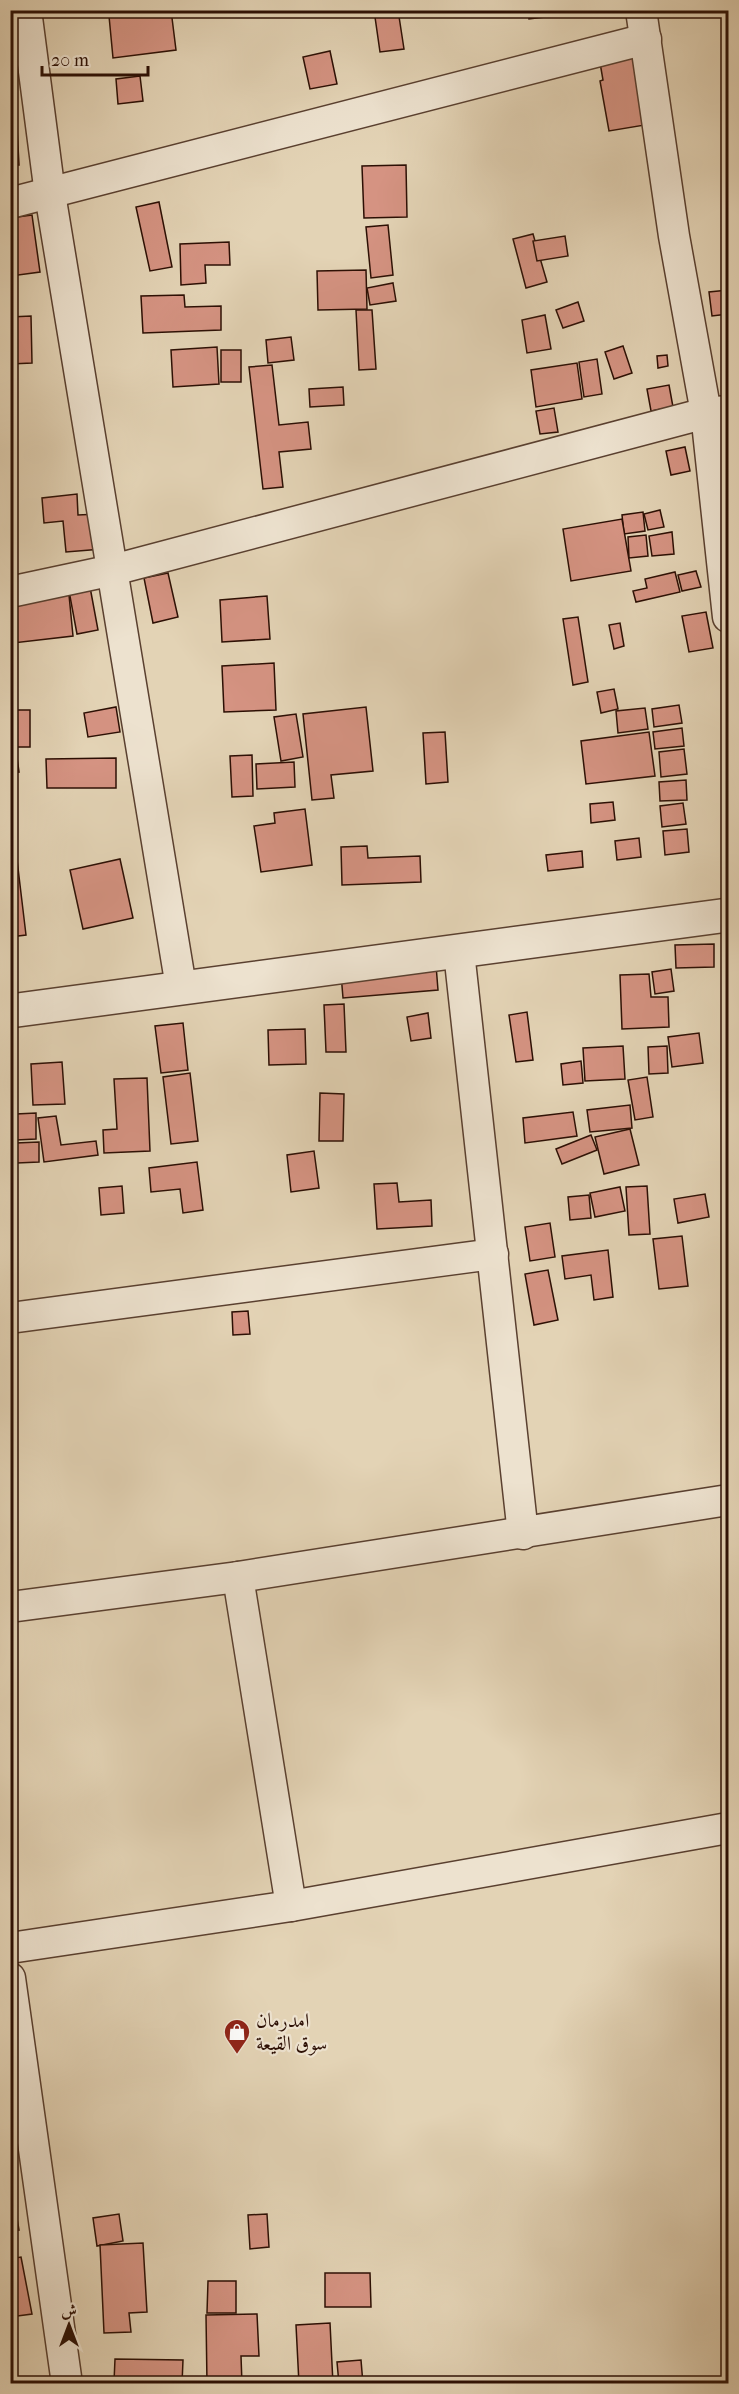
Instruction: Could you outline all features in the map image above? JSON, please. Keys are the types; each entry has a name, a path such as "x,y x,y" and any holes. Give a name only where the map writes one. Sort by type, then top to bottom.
{"street":[{"path":"26,10 50,194 181,987"},
{"path":"10,203 50,194 644,25 674,236 717,412 729,617"},
{"path":"10,591 113,570 717,412"},
{"path":"10,1011 729,915"},
{"path":"459,952 523,1534"},
{"path":"10,1318 493,1254"},
{"path":"10,1607 238,1577 729,1500"},
{"path":"238,1577 291,1906"},
{"path":"10,1948 291,1906 729,1828"},
{"path":"10,1978 22,2143 67,2384"}],"building":[{"path":"152,10 171,10 176,50 113,58 109,16"},
{"path":"374,10 398,10 404,49 380,52"},
{"path":"528,10 570,10 570,14 529,19"},
{"path":"330,51 337,84 310,89 303,57"},
{"path":"632,51 645,125 609,131 600,81 603,80 599,57"},
{"path":"140,76 143,101 118,104 116,79"},
{"path":"16,108 19,165 10,165 10,109"},
{"path":"406,165 407,217 364,218 362,166"},
{"path":"159,202 172,267 150,271 136,207"},
{"path":"32,215 40,272 11,276 10,218"},
{"path":"388,225 393,275 371,278 366,227"},
{"path":"533,234 547,282 526,288 513,239"},
{"path":"565,236 568,256 537,261 533,241"},
{"path":"229,242 230,265 205,265 206,283 181,285 180,244"},
{"path":"366,270 367,309 318,310 317,271"},
{"path":"393,283 396,301 370,305 367,288"},
{"path":"728,290 728,314 712,316 709,292"},
{"path":"184,295 185,307 221,306 221,330 143,333 141,296"},
{"path":"578,302 584,321 563,328 556,310"},
{"path":"356,310 372,310 376,369 359,370"},
{"path":"545,315 551,349 527,353 522,320"},
{"path":"31,316 32,363 10,364 10,317"},
{"path":"291,337 294,360 268,363 266,340"},
{"path":"623,346 632,373 614,379 605,352"},
{"path":"217,347 219,384 173,387 171,350"},
{"path":"221,350 241,350 241,382 221,382"},
{"path":"667,355 668,366 658,368 657,356"},
{"path":"597,359 602,394 584,397 579,362"},
{"path":"577,363 582,399 536,407 531,370"},
{"path":"272,365 279,425 308,422 311,449 279,452 283,487 263,489 249,367"},
{"path":"669,385 673,407 651,411 647,389"},
{"path":"343,387 344,405 310,407 309,389"},
{"path":"554,408 558,432 540,434 536,411"},
{"path":"685,447 690,471 671,475 666,451"},
{"path":"77,494 78,515 98,514 102,549 66,552 63,521 44,523 42,498"},
{"path":"660,510 664,527 648,530 644,514"},
{"path":"643,512 645,531 624,534 622,515"},
{"path":"622,519 631,571 571,581 563,529"},
{"path":"672,532 674,554 652,556 649,536"},
{"path":"646,535 648,556 629,558 628,537"},
{"path":"696,571 701,587 682,591 678,575"},
{"path":"675,572 680,592 636,602 633,591 647,588 645,579"},
{"path":"168,573 178,617 153,623 144,578"},
{"path":"90,587 98,630 77,634 69,591"},
{"path":"69,595 73,636 13,643 10,602"},
{"path":"267,596 270,639 222,642 220,600"},
{"path":"706,612 713,648 689,652 682,616"},
{"path":"578,617 588,682 573,685 563,619"},
{"path":"620,623 624,646 614,649 609,625"},
{"path":"274,663 276,710 224,712 222,666"},
{"path":"614,689 618,709 601,713 597,692"},
{"path":"679,705 682,723 654,727 652,709"},
{"path":"116,707 120,732 88,737 84,713"},
{"path":"366,707 373,771 331,775 334,798 312,800 303,714"},
{"path":"645,708 648,729 618,733 616,711"},
{"path":"10,710 30,710 30,747 10,747"},
{"path":"296,714 303,757 281,761 274,717"},
{"path":"682,728 684,746 655,749 653,732"},
{"path":"445,732 448,782 426,784 423,733"},
{"path":"649,732 655,776 586,784 581,741"},
{"path":"684,749 687,774 661,777 659,752"},
{"path":"16,750 19,772 10,773 10,751"},
{"path":"252,755 253,796 232,797 230,756"},
{"path":"116,758 116,788 47,788 46,759"},
{"path":"294,762 295,787 257,789 256,764"},
{"path":"686,780 687,800 660,801 659,782"},
{"path":"613,802 615,820 591,823 590,804"},
{"path":"683,803 686,824 662,827 660,806"},
{"path":"305,809 312,865 261,872 254,826 275,823 274,813"},
{"path":"723,810 728,810 728,836 725,836"},
{"path":"687,829 689,852 665,855 663,831"},
{"path":"639,838 641,857 617,860 615,841"},
{"path":"10,843 15,843 26,935 10,937"},
{"path":"367,846 368,858 420,856 421,882 342,885 341,847"},
{"path":"582,851 583,867 548,871 546,855"},
{"path":"120,859 133,918 83,929 70,870"},
{"path":"714,944 714,967 676,968 675,945"},
{"path":"436,965 438,990 343,998 341,974"},
{"path":"671,969 674,991 655,994 652,972"},
{"path":"649,974 651,997 668,997 669,1027 622,1029 620,975"},
{"path":"344,1004 346,1052 326,1052 324,1005"},
{"path":"527,1012 533,1060 516,1062 509,1015"},
{"path":"428,1013 431,1038 411,1041 407,1017"},
{"path":"183,1023 188,1070 161,1073 155,1026"},
{"path":"305,1029 306,1064 269,1065 268,1030"},
{"path":"699,1033 703,1063 672,1067 668,1037"},
{"path":"623,1046 625,1079 585,1081 583,1048"},
{"path":"667,1046 668,1073 649,1074 648,1047"},
{"path":"581,1061 583,1083 563,1085 561,1064"},
{"path":"62,1062 65,1104 33,1105 31,1064"},
{"path":"190,1073 198,1141 171,1144 163,1077"},
{"path":"647,1077 653,1117 635,1120 628,1080"},
{"path":"147,1078 150,1151 104,1153 103,1130 117,1129 114,1079"},
{"path":"320,1093 344,1094 343,1141 319,1141"},
{"path":"630,1105 632,1128 590,1132 587,1110"},
{"path":"573,1112 577,1136 525,1143 523,1118"},
{"path":"36,1113 36,1139 16,1140 16,1114"},
{"path":"56,1116 61,1145 96,1141 98,1155 44,1162 38,1118"},
{"path":"630,1129 639,1165 604,1174 595,1137"},
{"path":"591,1135 597,1150 562,1164 556,1149"},
{"path":"39,1142 39,1162 17,1163 16,1143"},
{"path":"314,1151 319,1188 291,1192 287,1155"},
{"path":"197,1162 203,1210 183,1213 180,1189 151,1192 149,1168"},
{"path":"397,1183 399,1202 431,1200 432,1226 377,1229 374,1184"},
{"path":"122,1186 124,1213 101,1215 99,1188"},
{"path":"647,1186 650,1234 629,1235 626,1187"},
{"path":"620,1187 625,1211 595,1217 590,1193"},
{"path":"705,1194 709,1217 678,1223 674,1199"},
{"path":"589,1195 591,1218 570,1220 568,1197"},
{"path":"550,1223 555,1257 530,1261 525,1227"},
{"path":"682,1236 688,1286 659,1289 653,1239"},
{"path":"608,1250 613,1297 594,1300 591,1275 565,1279 562,1256"},
{"path":"548,1270 558,1320 534,1325 525,1274"},
{"path":"248,1311 250,1334 233,1335 232,1312"},
{"path":"16,2212 19,2230 10,2231 10,2213"},
{"path":"119,2214 123,2241 97,2246 93,2218"},
{"path":"267,2214 269,2247 250,2249 248,2215"},
{"path":"143,2243 147,2312 129,2313 131,2332 104,2333 100,2245"},
{"path":"21,2257 32,2314 10,2317 10,2259"},
{"path":"325,2273 370,2273 371,2307 325,2307"},
{"path":"208,2281 236,2281 236,2313 207,2313"},
{"path":"257,2314 259,2356 241,2356 242,2384 207,2384 206,2315"},
{"path":"330,2323 333,2384 299,2384 296,2325"},
{"path":"115,2359 183,2360 182,2384 114,2382"},
{"path":"361,2360 363,2384 339,2384 337,2362"}],"place":[{"name":"امدرمان سوق القيعة","path":"237,2055"}]}
